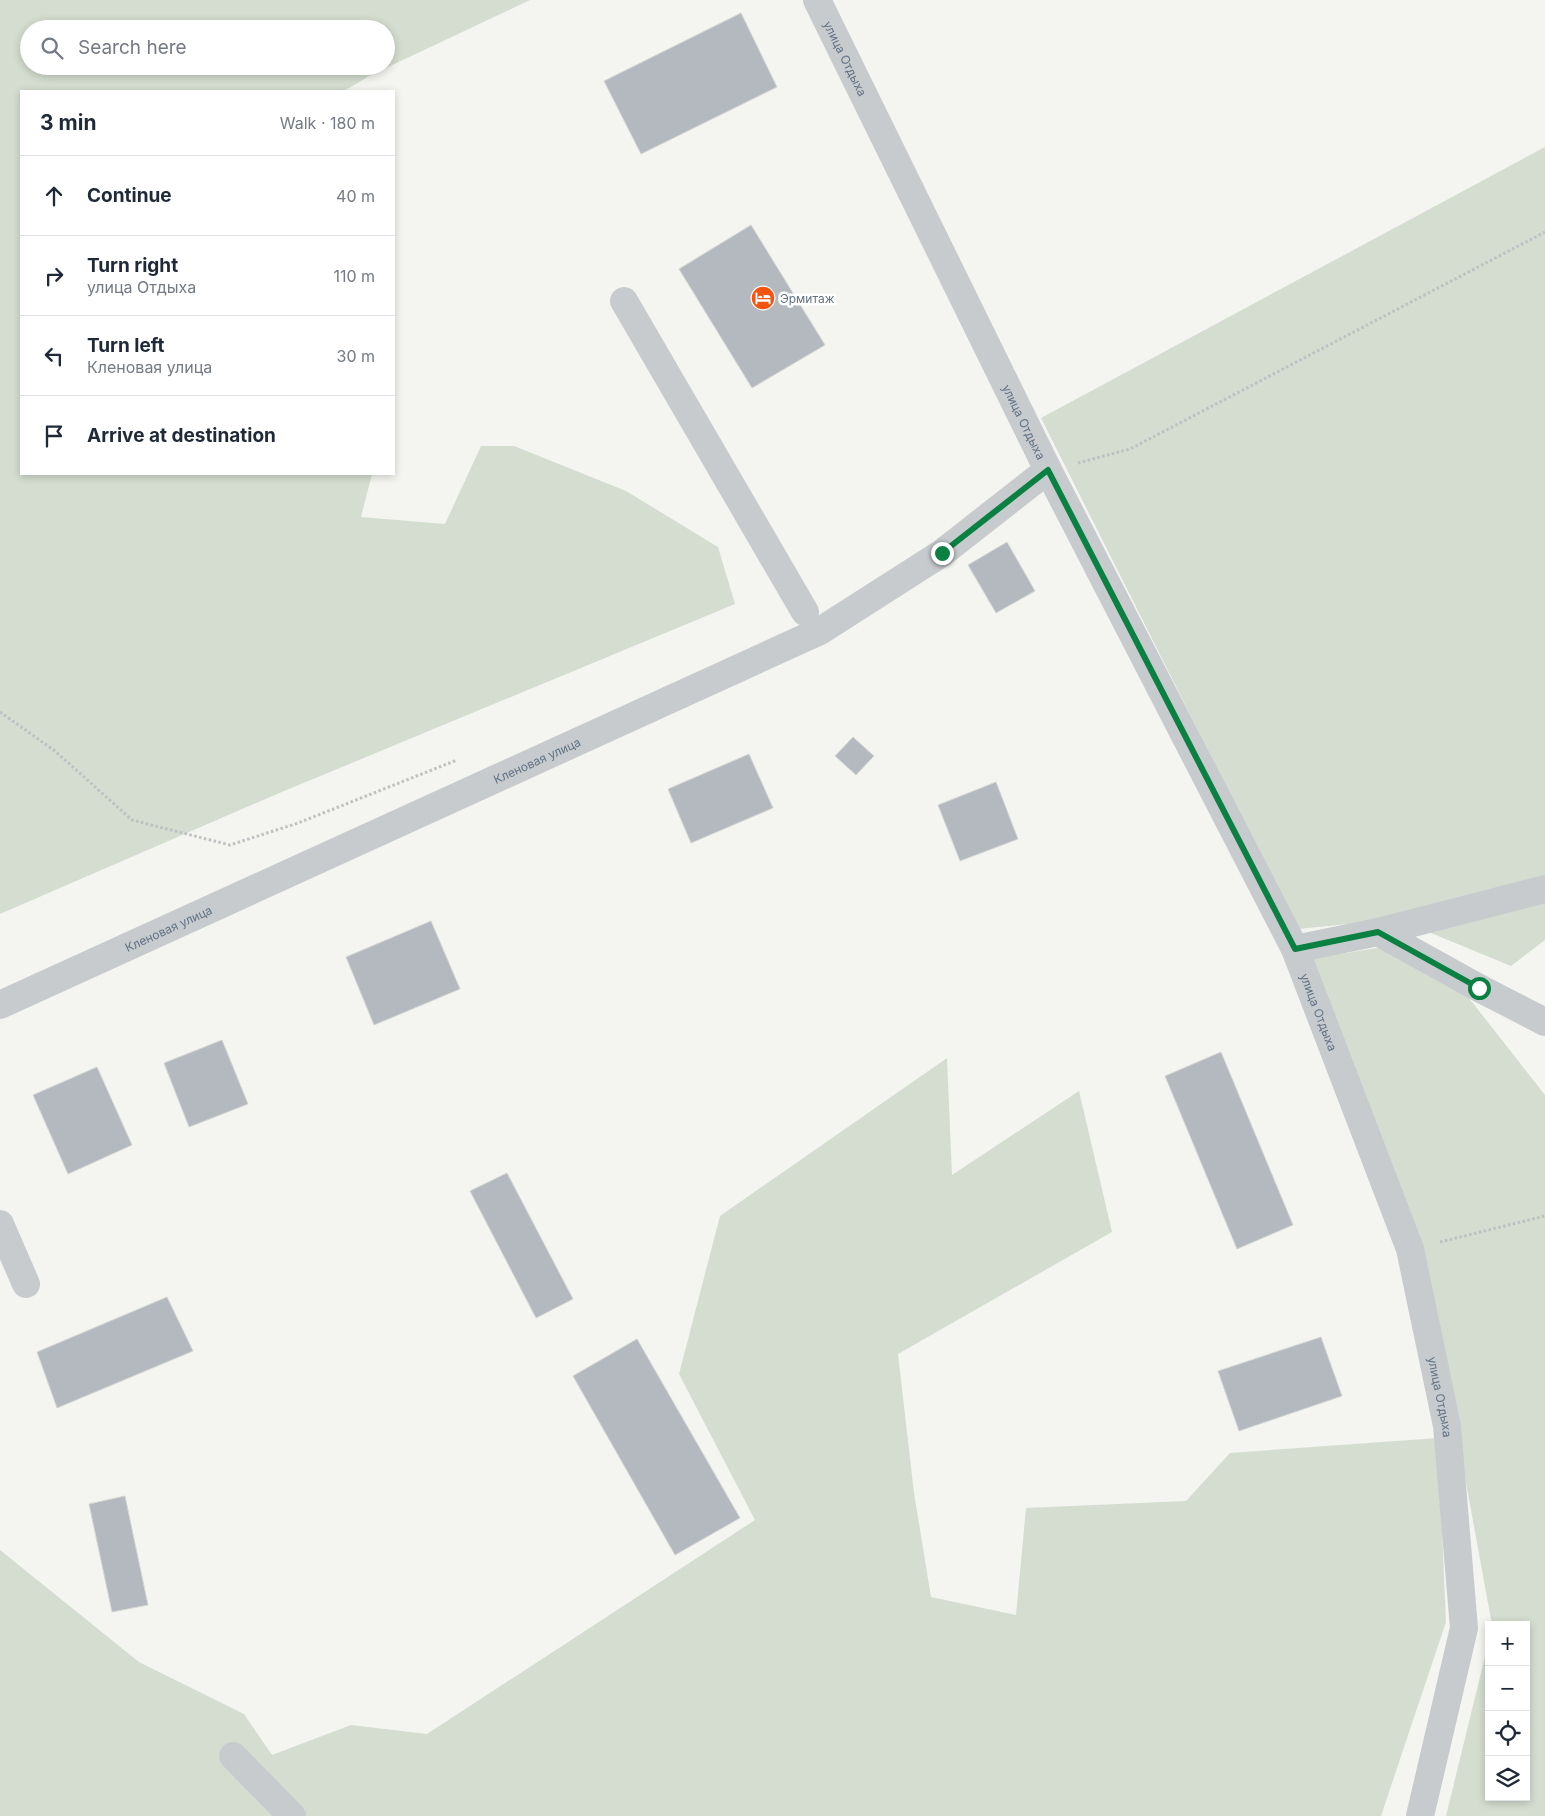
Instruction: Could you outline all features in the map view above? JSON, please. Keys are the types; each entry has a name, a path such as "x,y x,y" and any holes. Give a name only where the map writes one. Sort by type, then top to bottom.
{"street":[{"name":"улица Отдыха","path":"817,0 1048,470 1295,949 1410,1250 1448,1426 1464,1628 1420,1816"},
{"path":"624,301 805,612"},
{"name":"Кленовая улица","path":"0,1005 820,631 942,553 1048,470"},
{"path":"1295,949 1378,932 1545,889"},
{"path":"1378,932 1545,1022"},
{"path":"0,1224 26,1284"},
{"path":"233,1756 292,1816"}],"path":[{"path":"1048,470 1130,449 1545,232"},
{"path":"0,712 55,751 132,820 230,845 298,823 460,759"},
{"path":"1410,1250 1545,1216"}],"shaded area":[{"path":"0,0 530,0 395,64 395,20 20,20 20,75 371,75 346,90 20,90 20,475 372,475 361,517 445,524 481,446 514,446 626,491 718,547 735,604 277,794 0,914"},
{"path":"1545,147 1545,940 1511,966 1397,919 1298,929 1041,418"},
{"path":"1395,945 1461,988 1545,1095 1545,1816 1446,1816 1485,1656 1485,1801 1530,1801 1530,1621 1491,1621 1454,1417 1310,959"},
{"path":"947,1058 952,1175 1079,1091 1112,1232 898,1354 914,1493 931,1597 1016,1615 1026,1508 1186,1501 1230,1453 1438,1438 1446,1622 1381,1816 0,1816 0,1550 139,1662 244,1714 272,1755 351,1725 427,1734 755,1520 679,1374 720,1216"}],"building":[{"path":"741,13 777,87 641,154 604,81"},
{"path":"751,225 825,345 752,388 679,269"},
{"path":"1007,542 1035,591 996,613 968,565"},
{"path":"853,737 874,756 856,775 835,756"},
{"path":"749,754 773,808 691,843 668,789"},
{"path":"996,782 1018,839 960,861 938,805"},
{"path":"431,921 460,989 374,1025 346,957"},
{"path":"222,1040 248,1104 189,1127 164,1063"},
{"path":"1221,1052 1293,1225 1237,1249 1165,1076"},
{"path":"97,1067 132,1145 68,1174 33,1095"},
{"path":"507,1173 573,1299 536,1318 470,1191"},
{"path":"167,1297 193,1351 57,1408 37,1352"},
{"path":"1321,1337 1342,1396 1239,1431 1218,1371"},
{"path":"637,1339 740,1518 675,1555 573,1376"},
{"path":"125,1496 148,1605 112,1612 89,1504"}],"place":[{"name":"Эрмитаж","path":"763,298"}],"route":[{"path":"942,553 1048,470 1295,949 1378,932 1479,988"}]}
